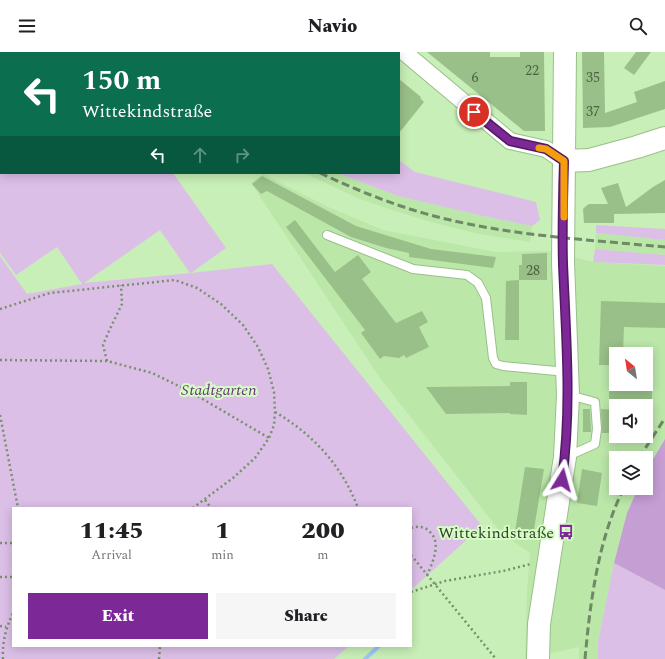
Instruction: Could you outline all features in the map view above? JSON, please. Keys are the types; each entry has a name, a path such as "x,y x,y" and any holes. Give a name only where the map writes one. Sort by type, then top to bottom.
{"main road":[{"path":"538,659 539,624 565,457 568,395 563,262 565,52"},
{"path":"564,161 589,160 665,138"}],"street":[{"path":"404,52 510,141 546,149 564,161"}],"lane":[{"path":"327,235 413,269 467,276 478,283 486,298 493,358 496,364 503,366 567,372"},
{"path":"565,457 595,444 597,429 595,402 568,395"}],"path":[{"path":"0,309 50,293 175,280 197,288 222,304 243,325 258,347 268,369 274,392 274,425 269,438 255,458 233,478 194,507"},
{"path":"107,361 104,345 122,304 121,285"},
{"path":"0,360 107,361 152,373 189,391 269,438"},
{"path":"275,412 292,422 314,441 336,465 348,484 358,507"},
{"path":"0,415 18,507"},
{"path":"205,500 210,507"},
{"path":"412,528 423,527 427,529 434,539 435,551 427,576"},
{"path":"0,543 12,542"},
{"path":"412,556 496,659"},
{"path":"412,592 445,581 503,571 528,564 549,562"},
{"path":"0,577 12,577"},
{"path":"3,659 3,642 6,627 12,615"},
{"path":"0,626 6,627"},
{"path":"159,659 160,647"}],"shaded area":[{"path":"263,174 326,206 383,230 496,252 548,251 593,262 665,266 665,439 653,459 653,451 609,451 609,495 635,495 627,513 614,563 598,642 598,659 579,659 579,647 525,659 530,553 502,534 380,378 251,183"},
{"path":"307,174 340,174 398,196 532,226 530,242 479,234 431,222 357,198"},
{"path":"596,233 665,240 665,255 595,249"},
{"path":"665,439 665,590 614,563 627,513 635,495 653,495 653,459"}],"green space":[{"path":"400,161 415,172 536,202 540,220 532,226 398,196 340,174 400,174"},
{"name":"Stadtgarten","path":"0,174 174,174 226,248 191,273 272,264 482,526 412,589 412,507 12,507 12,647 348,647 334,659 0,659 0,256 27,294 82,284 57,247 16,275 0,253","holes":["160,230 190,273 84,283"]},
{"path":"596,225 665,229 665,240 596,233"},
{"path":"595,249 665,255 665,265 593,262"},
{"path":"614,563 665,590 665,659 598,659 598,642"}],"building":[{"path":"427,52 490,52 490,57 520,57 520,52 544,52 545,131 524,131"},
{"path":"582,52 604,52 605,113 637,102 634,92 665,81 665,109 610,127 583,128"},
{"path":"636,52 651,52 634,75 624,68"},
{"path":"400,80 421,97 420,98 424,102 400,132"},
{"path":"262,176 356,226 431,249 496,257 493,268 409,257 409,253 386,248 351,237 267,191 261,194 252,184"},
{"path":"665,180 665,213 614,214 614,223 584,223 583,209 586,206 589,204 608,204 601,188 618,183 626,207"},
{"path":"295,220 335,272 358,255 371,272 362,279 396,323 422,311 428,322 419,327 429,347 406,358 404,355 399,358 384,356 380,359 361,333 365,330 286,227"},
{"path":"547,253 547,280 519,280 519,265 522,265 522,254"},
{"path":"519,280 519,340 505,340 506,281"},
{"path":"601,301 665,303 665,328 624,327 623,347 609,347 609,365 599,365"},
{"path":"510,382 527,382 527,415 510,413 446,414 426,387 510,386"},
{"path":"609,391 652,391 652,399 609,399"},
{"path":"583,409 590,409 591,432 583,432"},
{"path":"601,409 609,410 609,433 602,433"},
{"path":"525,467 544,469 533,535 515,532"},
{"path":"582,469 602,473 597,506 577,503"}],"waterway":[{"path":"365,659 378,647"}],"railway":[{"path":"322,174 401,206 475,225 538,235 665,247"},
{"path":"644,451 665,418"},
{"path":"585,659 597,572 608,528 621,495"}],"slow traffic":[{"path":"539,148 546,149 564,161 564,217"}],"place":[{"name":"Wittekindstraße","path":"566,532"}],"route":[{"path":"474,112 510,141 546,149 564,161 563,262 568,395 565,457 562,480"}]}
